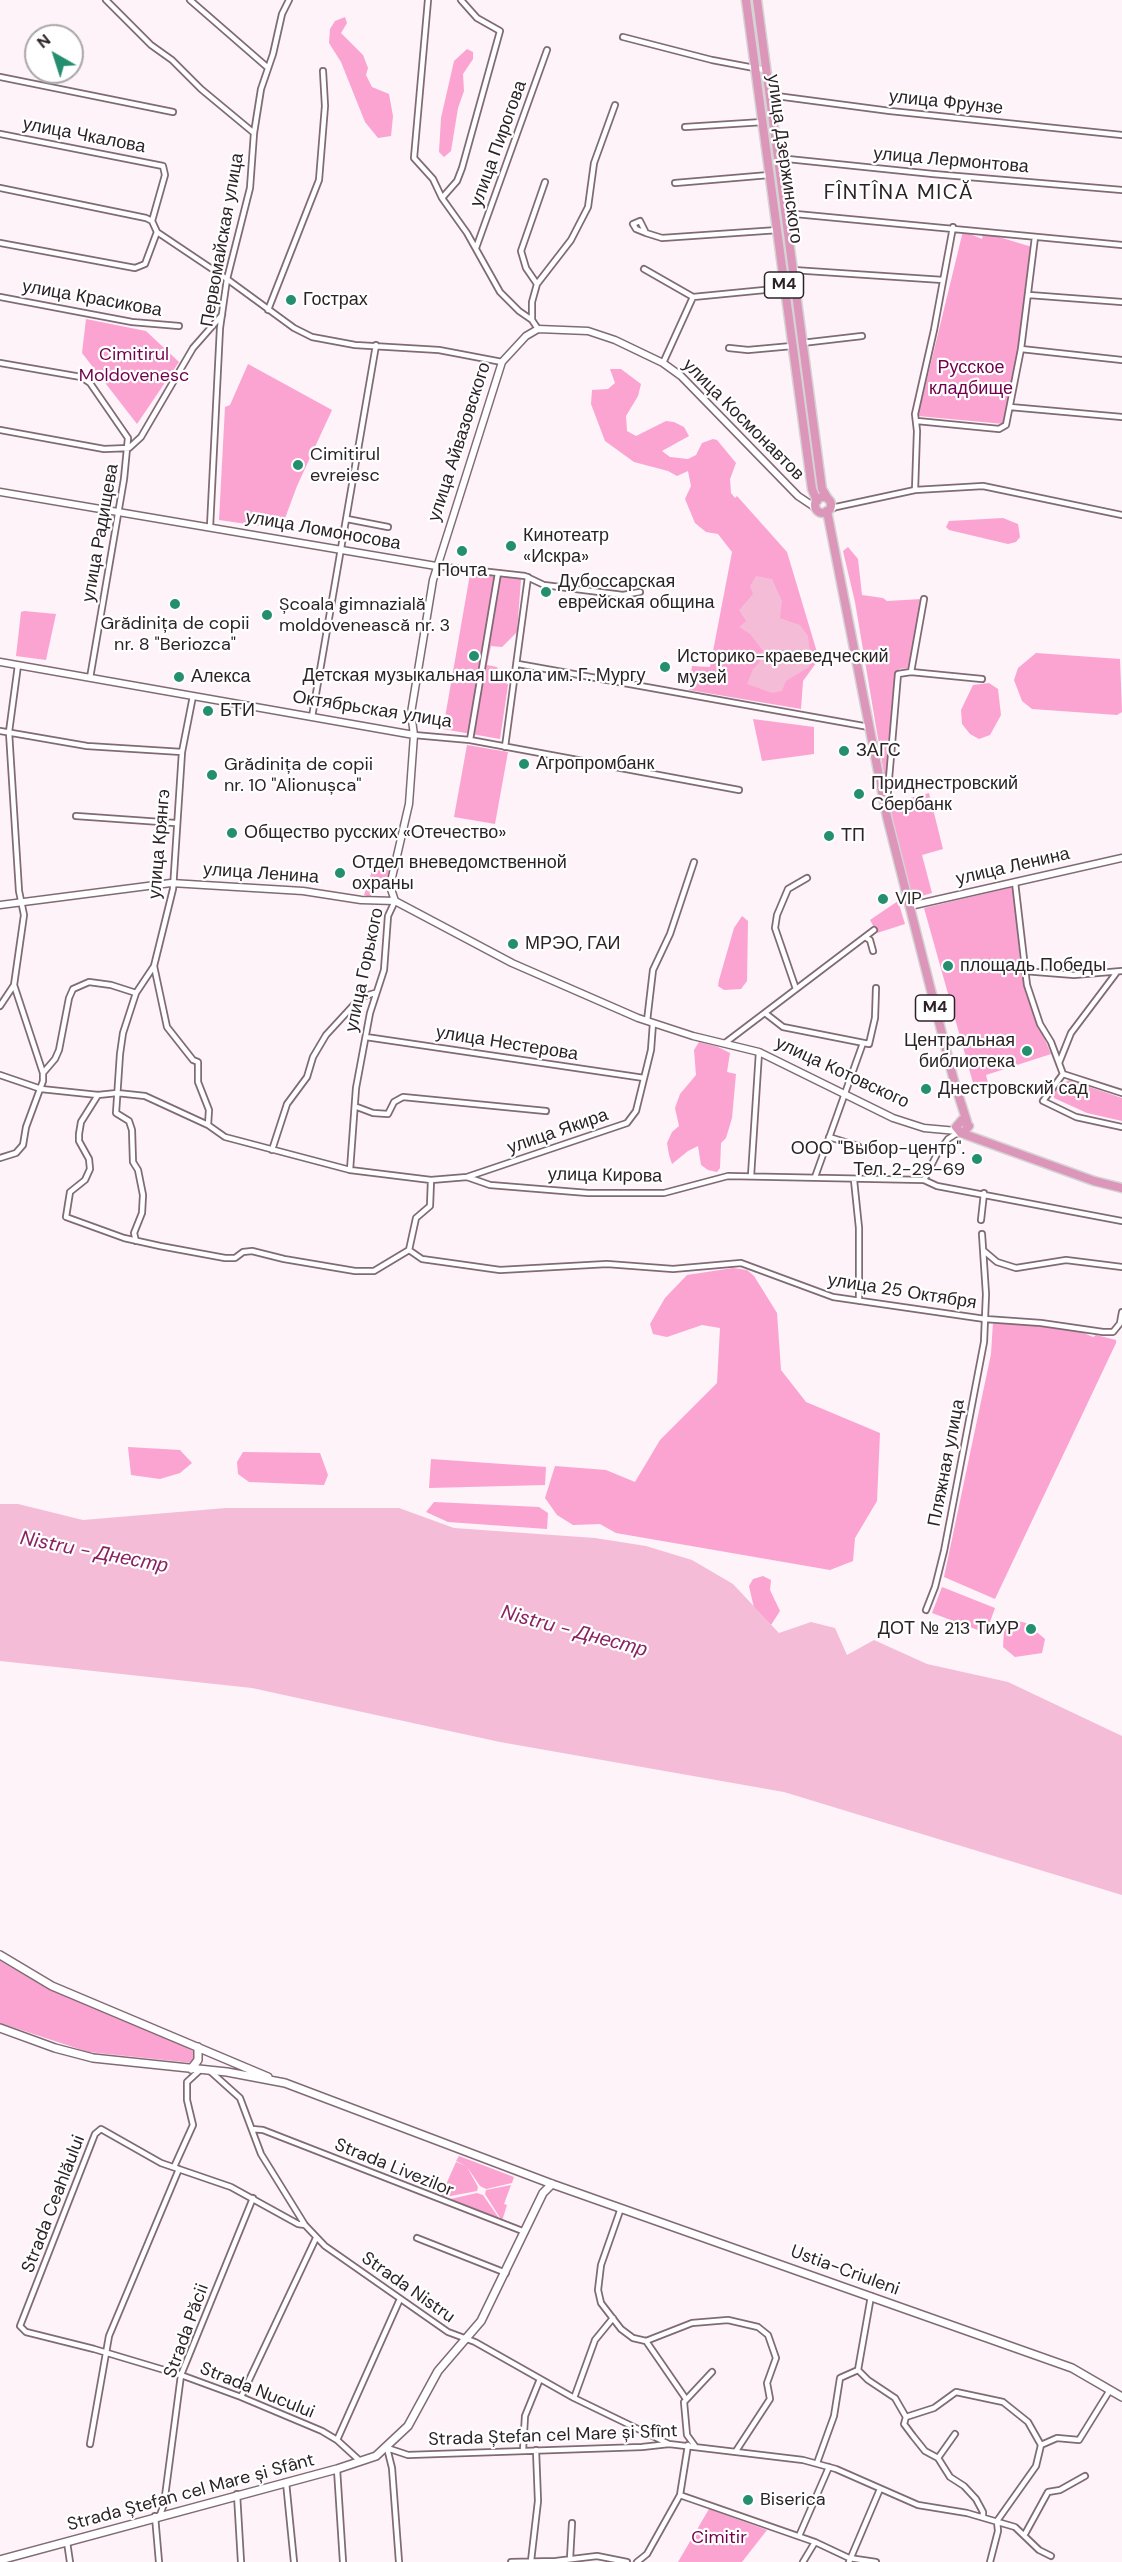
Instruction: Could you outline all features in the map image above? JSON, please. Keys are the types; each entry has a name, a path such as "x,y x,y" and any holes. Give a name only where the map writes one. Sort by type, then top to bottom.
{"highway":[{"name":"улица Дзержинского","path":"746,0 813,489 825,506"},
{"name":"улица Дзержинского","path":"757,0 784,213 828,523 887,817 963,1110 961,1127"},
{"path":"961,1127 974,1138 1094,1181 1122,1188"}],"main road":[{"path":"0,1955 52,1986 285,2084"},
{"path":"0,2028 56,2048 93,2058 205,2070 285,2084"},
{"path":"190,2069 198,2060 198,2048"},
{"name":"Ustia-Criuleni","path":"285,2084 552,2184 1072,2368 1111,2388 1122,2397"},
{"path":"387,2448 408,2426 438,2371 481,2321 543,2193 552,2184"},
{"name":"Strada Ștefan cel Mare și Sfânt","path":"0,2560 237,2494 337,2469 361,2462 387,2448"}],"street":[{"path":"106,0 151,45 172,60 201,89 254,133"},
{"path":"190,0 267,67"},
{"name":"Первомайская улица","path":"210,527 222,314 227,279 250,188 254,133 267,67 282,14 289,0"},
{"path":"428,0 413,153 416,162 437,185 442,198 476,248 500,292 532,320 538,329"},
{"path":"442,198 457,181 462,168 500,32 477,18 461,0"},
{"path":"623,37 765,70"},
{"name":"улица Пирогова","path":"476,248 547,50"},
{"path":"268,310 319,180 325,106 323,71"},
{"path":"0,77 173,112"},
{"name":"улица Фрунзе","path":"769,95 890,111 1122,135"},
{"path":"532,320 532,302 537,284 581,223 588,207 594,163 615,105"},
{"path":"685,127 763,122"},
{"name":"улица Чкалова","path":"0,134 163,166 165,176 152,221"},
{"name":"улица Лермонтова","path":"777,158 1122,190"},
{"path":"675,183 769,175"},
{"path":"537,284 526,268 521,251 545,182"},
{"path":"0,188 136,215 152,221 157,232 268,310 312,337 331,342 439,350 501,362"},
{"path":"784,213 953,227 1122,245"},
{"path":"915,490 917,421 915,414 953,227"},
{"path":"646,233 655,237 778,230"},
{"path":"0,243 135,268 145,264 157,232"},
{"path":"917,421 999,429 1006,425 1021,349 1035,237"},
{"path":"644,269 693,297 784,288"},
{"path":"793,270 944,280"},
{"path":"1029,295 1122,303"},
{"name":"улица Красикова","path":"0,297 132,322 179,326"},
{"path":"663,363 693,297"},
{"name":"улица Радищева","path":"90,678 129,448 141,437 193,348 222,314"},
{"name":"улица Космонавтов","path":"538,329 568,329 602,335 663,363 681,376 804,501 825,506"},
{"name":"улица Айвазовского","path":"436,566 501,362 526,336 538,329"},
{"path":"802,343 862,336"},
{"path":"312,717 376,345"},
{"path":"729,348 747,350 793,346"},
{"path":"1021,349 1122,360"},
{"path":"0,363 76,375 85,379 122,428 128,438 129,448 104,449 0,430"},
{"path":"1010,407 1122,417"},
{"path":"825,506 915,490 983,486 1122,515"},
{"name":"улица Ломоносова","path":"0,492 436,566 528,577 544,585 623,595 640,592"},
{"path":"347,519 388,527"},
{"name":"улица Горького","path":"350,1170 357,1107 356,1088 375,993 384,969 388,916 395,901 390,886 407,820 414,735 411,713 436,566"},
{"path":"470,740 498,573"},
{"path":"505,747 528,577"},
{"path":"924,599 911,672 982,679"},
{"name":"Октябрьская улица","path":"0,662 414,735 470,740 739,790"},
{"path":"518,664 869,727"},
{"path":"0,1006 14,985 23,940 24,915 21,902 9,732 18,665"},
{"name":"улица Дзержинского","path":"887,817 897,678 901,672 911,672"},
{"name":"улица Крянгэ","path":"117,1093 123,1033 136,993 154,966 173,889 171,884 175,823 182,752 193,696"},
{"path":"0,731 77,745 182,752"},
{"path":"76,816 175,823"},
{"name":"улица Ленина","path":"910,906 1122,858"},
{"name":"улица Якира","path":"467,1177 627,1123 636,1111 651,1050 653,970 670,934 694,862"},
{"path":"796,989 776,928 777,915 788,889 807,878"},
{"path":"1015,882 1024,971 1040,1024 1063,1074"},
{"name":"улица Ленина","path":"0,904 171,884 303,891 361,900 395,901 512,963 650,1022 725,1043"},
{"path":"725,1043 874,930"},
{"path":"865,937 870,940 873,951"},
{"path":"154,966 167,1027 193,1060 198,1062 198,1082 209,1110 208,1125"},
{"path":"1024,971 1074,975 1120,972"},
{"path":"1059,1063 1071,1033 1120,972"},
{"path":"43,1073 59,1050 69,998 74,989 89,982 136,993"},
{"path":"0,1158 16,1152 23,1145 26,1127 41,1089 43,1073 14,985"},
{"path":"765,1013 783,1027 869,1044 875,1018 876,988"},
{"path":"272,1150 287,1104 307,1077 313,1057 326,1035 361,997 375,993"},
{"name":"улица Нестерова","path":"366,1037 644,1078"},
{"name":"улица Котовского","path":"725,1043 759,1052 893,1118 924,1128 945,1130 961,1127"},
{"path":"815,1178 863,1043"},
{"path":"751,1176 759,1052"},
{"path":"1063,1074 1122,1093"},
{"path":"1063,1074 1043,1101 1076,1117 1122,1126"},
{"name":"улица Кирова","path":"0,1075 41,1089 98,1095 117,1093 145,1096 208,1125 225,1137 350,1170 430,1180 467,1177 490,1185 588,1193 664,1193 728,1176 924,1180 937,1186 984,1193 1122,1221"},
{"path":"117,1093 116,1113 129,1121 132,1130 133,1161 138,1170 143,1195 142,1213 134,1233 136,1241"},
{"path":"98,1095 81,1122 79,1134 89,1159 90,1168 85,1180 70,1192 66,1217 136,1241 225,1258 235,1258 243,1252 252,1251 355,1271 374,1271 409,1250 416,1218 430,1206 430,1180"},
{"path":"357,1107 373,1113 388,1114 394,1102 403,1097 499,1109 546,1111"},
{"path":"924,1180 937,1154 961,1127"},
{"path":"829,1137 858,1146"},
{"path":"854,1180 859,1228 859,1300"},
{"path":"981,1220 984,1193"},
{"name":"Пляжная улица","path":"926,1610 933,1594 944,1551 984,1342 982,1234"},
{"name":"улица 25 Октября","path":"409,1250 422,1259 500,1270 607,1264 673,1269 741,1263 814,1292 859,1300 985,1319 1102,1332 1113,1332 1121,1322"},
{"path":"984,1251 997,1262 1016,1268 1066,1260 1122,1266"},
{"path":"1121,1322 1122,1312"},
{"path":"90,2444 109,2336 193,2126 187,2100 187,2082 205,2070"},
{"name":"Strada Nistru","path":"205,2070 240,2098 261,2154 305,2225 316,2238 448,2332 574,2398 669,2444"},
{"name":"Strada Ceahlăului","path":"26,2332 20,2326 95,2134 101,2129 161,2163 176,2168"},
{"name":"Strada Livezilor","path":"252,2129 262,2130 525,2232"},
{"path":"176,2168 253,2198 305,2225"},
{"name":"Strada Păcii","path":"159,2562 157,2516 165,2504 182,2375 253,2198"},
{"path":"621,2208 598,2279 598,2298 621,2329 633,2338 646,2341 692,2323 728,2320 758,2327 768,2336 776,2358 767,2383 770,2399 736,2451"},
{"path":"241,2397 316,2238"},
{"path":"417,2238 506,2273"},
{"path":"858,2370 871,2296"},
{"path":"337,2440 400,2299"},
{"path":"574,2398 595,2340 613,2318"},
{"name":"Strada Nucului","path":"26,2332 107,2352 182,2375 241,2397 337,2440 361,2462"},
{"path":"646,2341 686,2399 686,2427 695,2446"},
{"path":"858,2370 868,2380 891,2393 906,2417 904,2424 925,2451 938,2458 950,2477 976,2499 983,2512 983,2517"},
{"path":"817,2463 834,2416 840,2378 858,2370"},
{"path":"686,2399 712,2372"},
{"path":"523,2450 525,2416 540,2379"},
{"path":"1041,2445 1057,2438 1079,2440 1111,2388"},
{"path":"906,2417 934,2408 956,2392 1003,2402 1028,2422 1041,2445 1036,2466 997,2521 998,2531 990,2562"},
{"path":"938,2458 955,2434"},
{"name":"Strada Ștefan cel Mare și Sfînt","path":"387,2448 408,2455 642,2447 669,2444 817,2463 918,2505 983,2517 1015,2527 1025,2534 1039,2550 1051,2556"},
{"path":"637,2562 647,2554 680,2495 688,2445"},
{"path":"387,2448 392,2468 399,2562"},
{"path":"527,2561 538,2501 536,2450"},
{"path":"799,2536 829,2467"},
{"path":"337,2469 343,2562"},
{"path":"1025,2534 1047,2492 1060,2490 1085,2476"},
{"path":"286,2482 294,2562"},
{"path":"849,2560 880,2489"},
{"path":"237,2494 241,2562"},
{"path":"680,2495 815,2542 849,2560 876,2562"},
{"path":"570,2559 572,2523"},
{"path":"67,2542 70,2562"},
{"path":"803,2562 815,2542"},
{"path":"511,2562 597,2556 627,2562"}],"green space":[{"path":"345,17 347,23 341,33 363,55 368,68 366,75 372,87 389,94 393,116 391,136 378,138 365,122 341,62 329,43 330,29 335,21"},
{"path":"467,49 473,52 473,59 463,74 464,91 458,108 451,151 444,157 439,152 441,118 454,61"},
{"name":"Русское кладбище","path":"963,231 982,239 983,234 989,234 1032,247 1014,384 1004,424 918,416"},
{"name":"Cimitirul Moldovenesc","path":"86,319 146,331 179,362 137,424 82,353"},
{"path":"248,364 332,410 297,486 281,529 219,520 225,407 230,405"},
{"path":"610,369 621,369 641,384 638,396 626,416 627,431 636,436 666,421 674,422 684,427 689,436 662,451 670,457 688,459 696,455 702,443 717,440 736,463 730,479 731,493 735,498 737,496 787,552 819,659 803,681 801,709 689,690 692,666 710,667 732,552 718,534 706,532 695,523 685,499 691,486 688,471 677,476 668,471 634,462 605,441 591,404 592,390 608,389 615,383"},
{"path":"1003,518 1018,524 1020,537 1016,542 1008,544 949,530 946,527 949,521"},
{"path":"848,547 858,559 862,595 883,598 887,601 922,599 910,668 899,669 888,775 884,774 855,602 843,551"},
{"path":"470,574 521,579 517,632 502,647 491,646 487,665 497,667 508,685 500,739 443,729"},
{"path":"21,612 56,614 46,660 16,656"},
{"path":"1036,653 1120,659 1122,712 1117,715 1032,709 1022,701 1014,680 1018,668"},
{"path":"989,683 998,689 1001,715 990,735 979,739 970,734 962,724 961,710 973,685"},
{"path":"753,719 814,727 814,754 762,761"},
{"path":"467,745 508,752 495,824 454,817"},
{"path":"929,793 943,849 922,855 932,893 912,899 890,817 892,803"},
{"path":"375,862 392,870 387,885 376,888 370,897 364,895"},
{"path":"1013,887 1020,959 1028,999 1051,1054 986,1075 989,1087 975,1090 924,908"},
{"path":"898,901 905,924 877,933 870,920"},
{"path":"742,916 748,921 747,981 741,989 724,990 718,986 719,980 734,928"},
{"path":"699,1042 730,1053 727,1072 736,1074 732,1118 726,1138 721,1143 720,1168 717,1172 701,1165 698,1146 672,1164 667,1143 672,1132 679,1126 675,1108 680,1094 696,1075 694,1050"},
{"path":"1069,1080 1122,1098 1122,1121 1087,1113 1054,1098 1053,1092"},
{"path":"733,1268 747,1270 754,1276 777,1313 781,1370 806,1402 880,1433 877,1501 855,1538 853,1561 830,1570 616,1533 600,1524 573,1525 557,1515 545,1498 555,1466 606,1470 635,1482 660,1440 717,1383 720,1328 702,1325 667,1337 653,1334 650,1324 665,1298 687,1275"},
{"path":"993,1322 1077,1330 1093,1337 1096,1335 1116,1340 995,1599 944,1577 991,1354"},
{"path":"128,1447 180,1450 192,1463 180,1473 160,1479 131,1475"},
{"path":"243,1452 320,1453 328,1475 324,1485 249,1482 238,1474 237,1462"},
{"path":"431,1459 546,1467 545,1485 429,1488"},
{"path":"434,1502 539,1507 548,1513 547,1529 448,1522 426,1512"},
{"path":"763,1576 771,1580 770,1590 780,1611 771,1625 754,1608 749,1586 753,1579"},
{"path":"942,1587 995,1608 986,1633 932,1613"},
{"path":"1014,1620 1026,1623 1045,1639 1042,1653 1015,1657 1003,1647 1004,1630"},
{"path":"0,1961 47,1988 183,2045 196,2053 193,2063 88,2052 0,2023"},
{"path":"459,2156 514,2177 512,2183 486,2189 480,2186 467,2167 478,2187 477,2191 440,2198 456,2162 466,2166 456,2161"},
{"path":"511,2185 504,2204 507,2205 502,2221 485,2194 486,2190"},
{"path":"477,2193 483,2195 501,2221 446,2200"},
{"name":"Cimitir","path":"709,2509 767,2530 742,2562 678,2562"}],"water":[{"path":"756,576 772,579 782,601 780,618 800,625 808,636 811,659 809,667 786,681 782,691 772,693 747,684 763,651 750,634 739,627 746,621 739,610 753,594 750,586"},
{"name":"Nistru - Днестр","path":"0,1504 18,1504 83,1520 226,1508 399,1508 454,1528 595,1538 646,1546 692,1560 733,1584 779,1633 811,1622 835,1628 847,1655 874,1640 927,1664 1008,1682 1122,1736 1122,1895 784,1792 500,1742 252,1688 0,1661"}],"place":[{"name":"Гострах","path":"291,300"},
{"name":"Cimitirul evreiesc","path":"298,465"},
{"name":"Кинотеатр «Искра»","path":"511,546"},
{"name":"Почта","path":"462,551"},
{"name":"Дубоссарская еврейская община","path":"546,592"},
{"name":"Grădinița de copii nr. 8 \"Beriozca\"","path":"175,604"},
{"name":"Școala gimnazială moldovenească nr. 3","path":"267,615"},
{"name":"Детская музыкальная школа им. Г. Мургу","path":"474,656"},
{"name":"Историко-краеведческий музей","path":"665,667"},
{"name":"Алекса","path":"179,677"},
{"name":"БТИ","path":"208,711"},
{"name":"ЗАГС","path":"844,751"},
{"name":"Агропромбанк","path":"524,764"},
{"name":"Grădinița de copii nr. 10 \"Alionușca\"","path":"212,775"},
{"name":"Приднестровский Сбербанк","path":"859,794"},
{"name":"Общество русских «Отечество»","path":"232,833"},
{"name":"ТП","path":"829,836"},
{"name":"Отдел вневедомственной охраны","path":"340,873"},
{"name":"VIP","path":"883,899"},
{"name":"МРЭО, ГАИ","path":"513,944"},
{"name":"площадь Победы","path":"948,966"},
{"name":"Центральная библиотека","path":"1027,1051"},
{"name":"Днестровский сад","path":"926,1089"},
{"name":"ООО \"Выбор-центр\". Тел. 2-29-69","path":"977,1159"},
{"name":"ДОТ № 213 ТиУР","path":"1031,1629"},
{"name":"Biserica","path":"748,2500"}],"district":[{"name":"FÎNTÎNA MICĂ","path":"899,193"}]}
